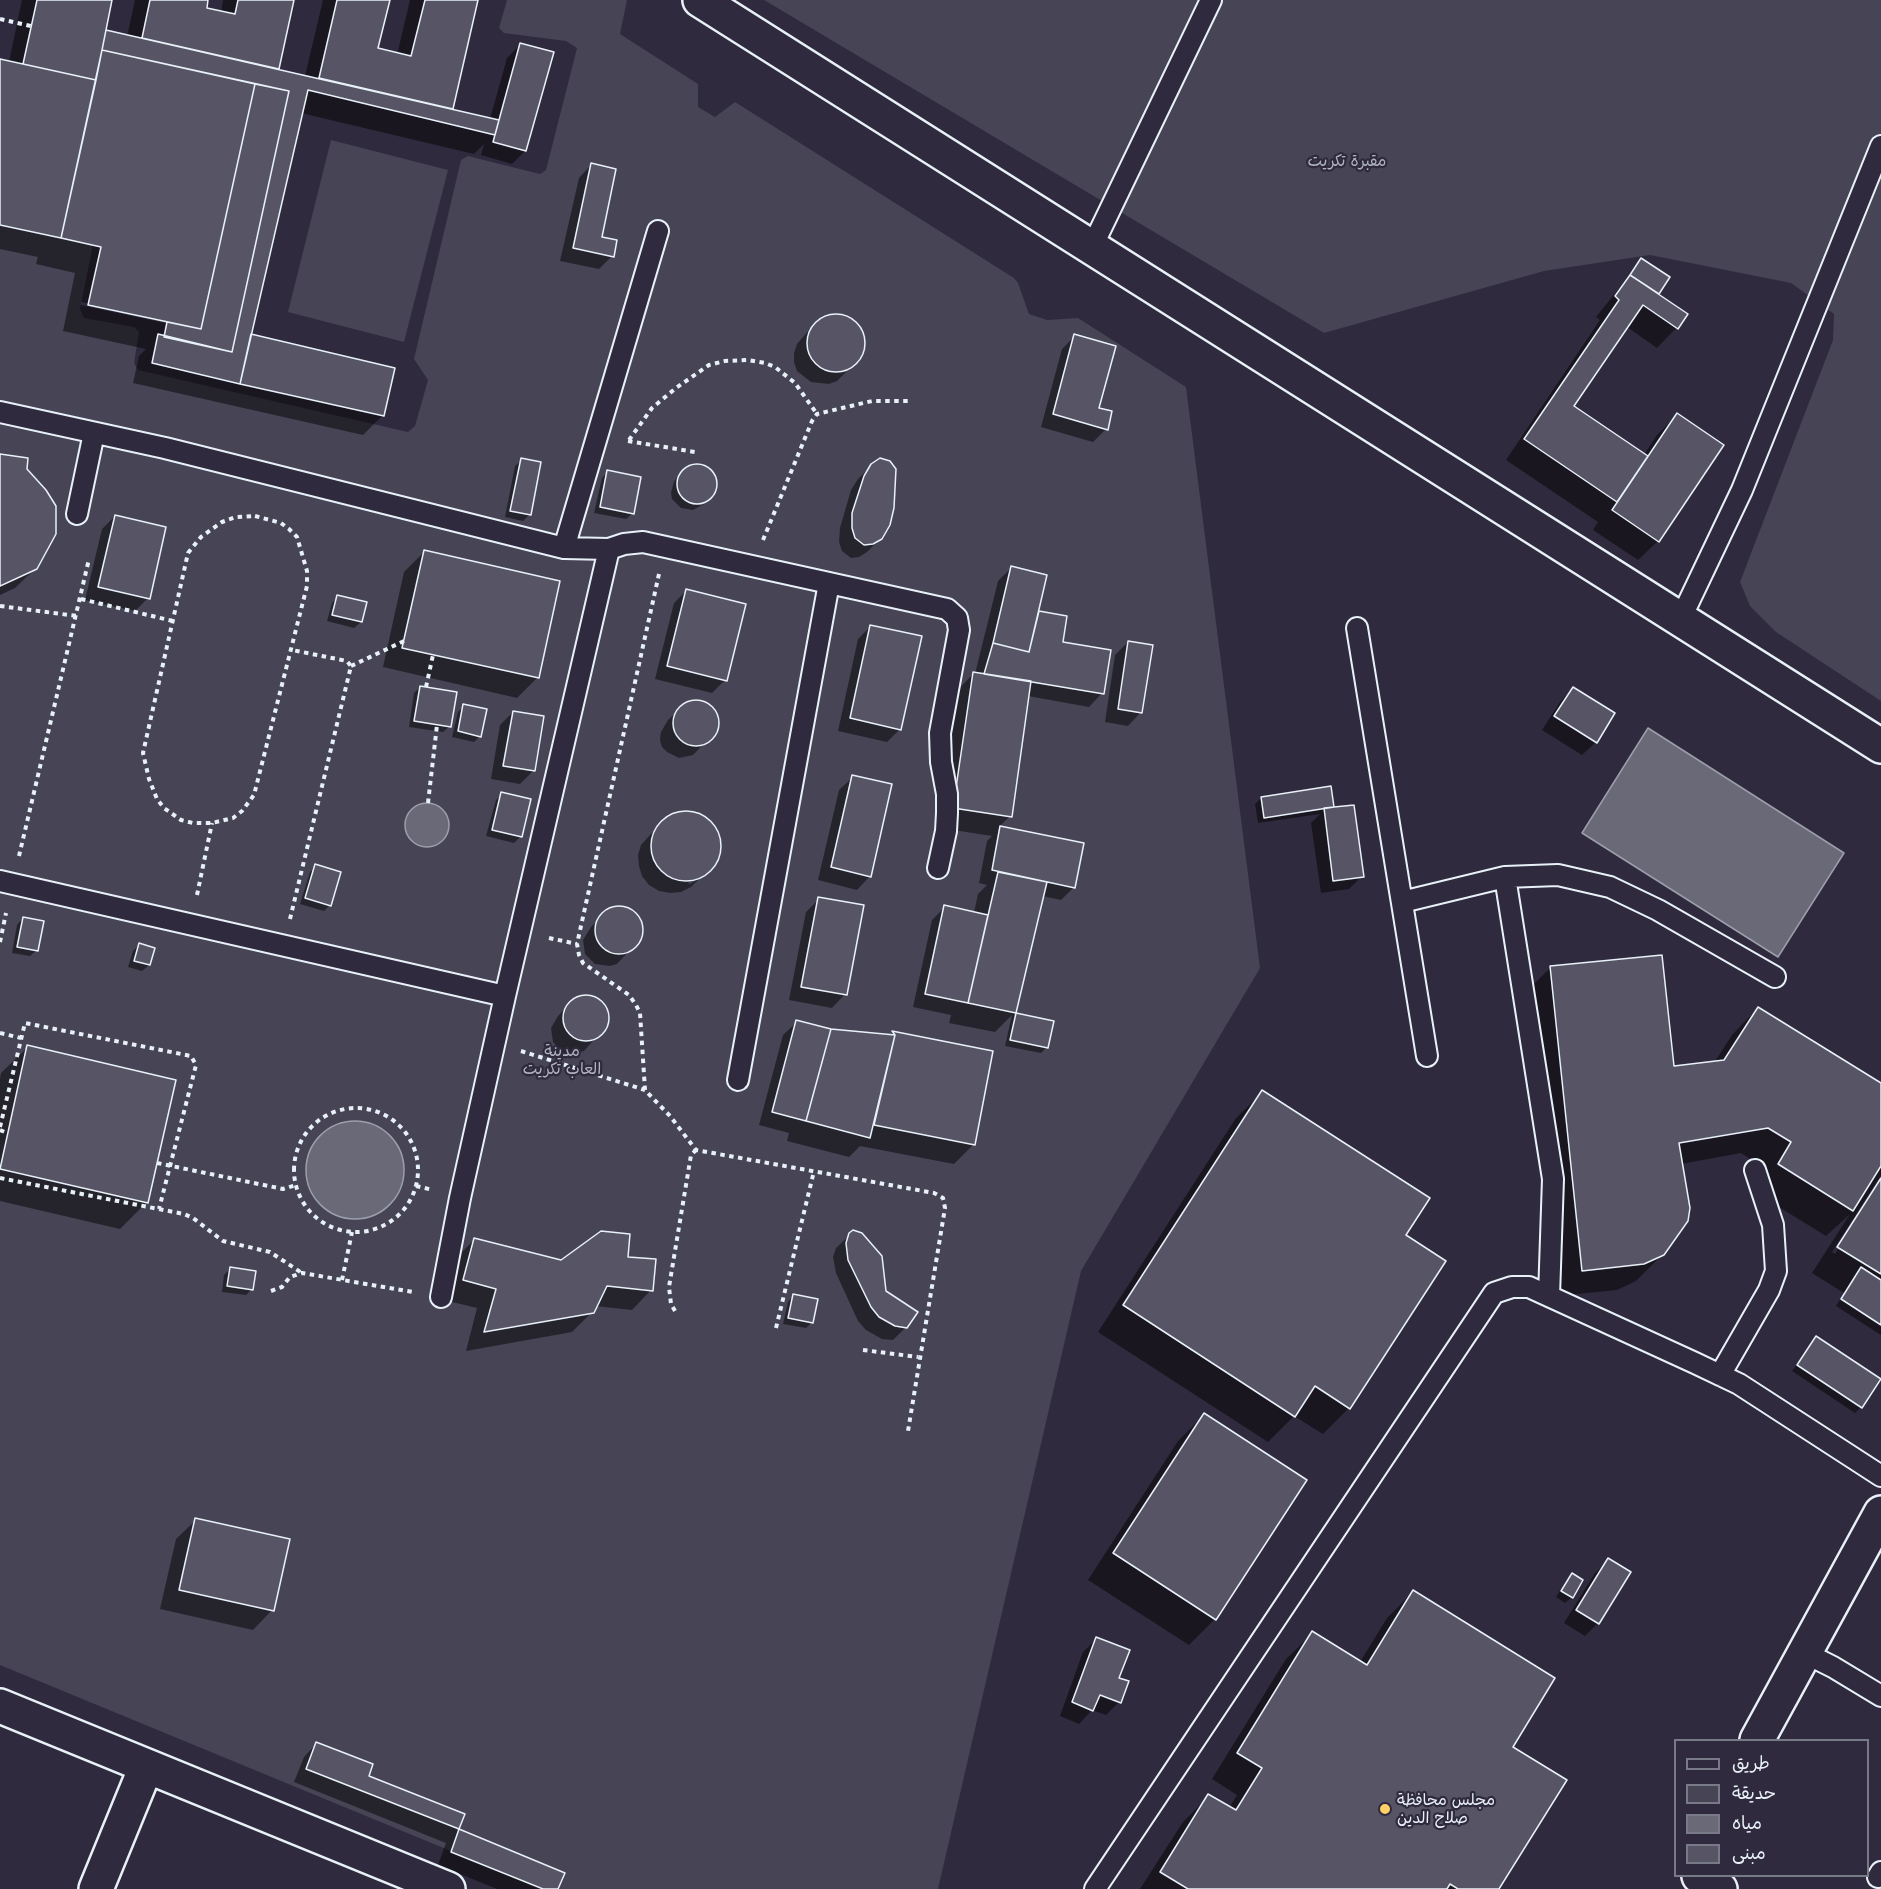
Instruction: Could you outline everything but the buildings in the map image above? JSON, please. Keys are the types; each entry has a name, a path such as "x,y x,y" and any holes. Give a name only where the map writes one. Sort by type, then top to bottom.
{"street":[{"path":"700,0 1881,746"},
{"path":"1758,1739 1881,1514"},
{"path":"0,1706 447,1889"},
{"path":"96,1889 146,1767"},
{"path":"1702,1877 1720,1889"}],"lane":[{"path":"1092,247 1211,0"},
{"path":"1681,618 1742,490 1881,146"},
{"path":"564,548 658,231"},
{"path":"0,412 165,448 564,548 609,549 624,544 643,542 947,609 959,622 959,630 940,733 947,813 946,831 938,868"},
{"path":"77,514 94,433"},
{"path":"441,1296 494,1042 609,549"},
{"path":"738,1080 829,583"},
{"path":"1357,628 1427,1056"},
{"path":"1402,902 1504,877 1558,875 1610,887 1658,910 1775,977"},
{"path":"1504,877 1553,1179 1549,1296"},
{"path":"6,883 505,996"},
{"path":"1720,1375 1769,1290 1776,1271 1773,1225 1755,1170"},
{"path":"1095,1889 1494,1293 1512,1287 1529,1287 1720,1375 1739,1384 1881,1476"},
{"path":"1805,1653 1881,1696"}],"path":[{"path":"0,19 31,26"},
{"path":"628,441 652,408 709,365 725,361 748,360 775,367 795,383 817,414"},
{"path":"753,566 812,421 817,414 872,401 912,401"},
{"path":"597,437 695,452"},
{"path":"255,516 280,523 297,537 307,571 307,586 291,650 254,795 242,812 233,818 212,823 193,823 181,820 164,808 157,799 143,753 188,553 201,537 222,522 236,517 255,516"},
{"path":"645,1090 640,1013 629,995 584,963 579,955 577,944 664,547"},
{"path":"0,942 6,883 77,616 89,559"},
{"path":"81,599 173,621"},
{"path":"0,606 77,616"},
{"path":"351,666 404,641"},
{"path":"291,650 347,661 351,666"},
{"path":"426,687 433,655"},
{"path":"283,946 351,666"},
{"path":"428,803 437,724"},
{"path":"191,925 212,823"},
{"path":"7,1133 0,1129 25,1023 191,1056 196,1065 159,1209"},
{"path":"0,1033 21,1038"},
{"path":"494,1042 645,1090 670,1116 696,1150 934,1193 943,1198 945,1208 918,1357 908,1431"},
{"path":"354,1107 371,1109 387,1115 400,1126 409,1137 418,1164 414,1192 398,1216 373,1230 352,1232 330,1226 306,1207 294,1175 295,1158 300,1143 309,1128 322,1117 337,1110 354,1107"},
{"path":"675,1311 671,1304 669,1287 691,1155 696,1150"},
{"path":"157,1163 283,1189 296,1185"},
{"path":"776,1328 814,1171"},
{"path":"0,1178 184,1214 227,1243 270,1252 302,1273 441,1296"},
{"path":"342,1280 352,1232"},
{"path":"271,1291 282,1287 290,1277 302,1273"},
{"path":"863,1350 918,1357"}],"green space":[{"name":"مدينة العاب تكريت","path":"507,0 627,0 620,34 698,84 698,107 715,117 735,102 1014,278 1029,314 1047,320 1078,318 1186,387 1260,968 1081,1271 938,1889 543,1889 0,1665 0,225 93,245 80,309 84,318 134,327 139,332 134,363 138,370 408,432 415,426 428,380 414,359 461,160 468,156 540,174 546,170 577,48 566,41 504,33 499,28"},
{"name":"مقبرة تكريت","path":"764,0 1881,0 1881,701 1776,632 1750,606 1740,582 1833,340 1834,314 1791,283 1650,255 1544,271 1324,333"},
{"path":"331,140 448,170 404,342 288,312"}],"water":[{"path":"1648,728 1844,853 1778,957 1582,833"},
{"path":"427,803 436,804 443,809 448,816 448,834 443,841 436,846 427,847 418,846 411,841 406,834 405,825 406,816 411,809 418,804"},
{"path":"355,1121 374,1124 390,1135 401,1151 404,1170 401,1189 390,1205 374,1216 355,1219 336,1216 320,1205 309,1189 306,1170 309,1151 320,1135 336,1124"}],"place":[{"name":"مجلس محافظة صلاح الدين","path":"1385,1809"}]}
